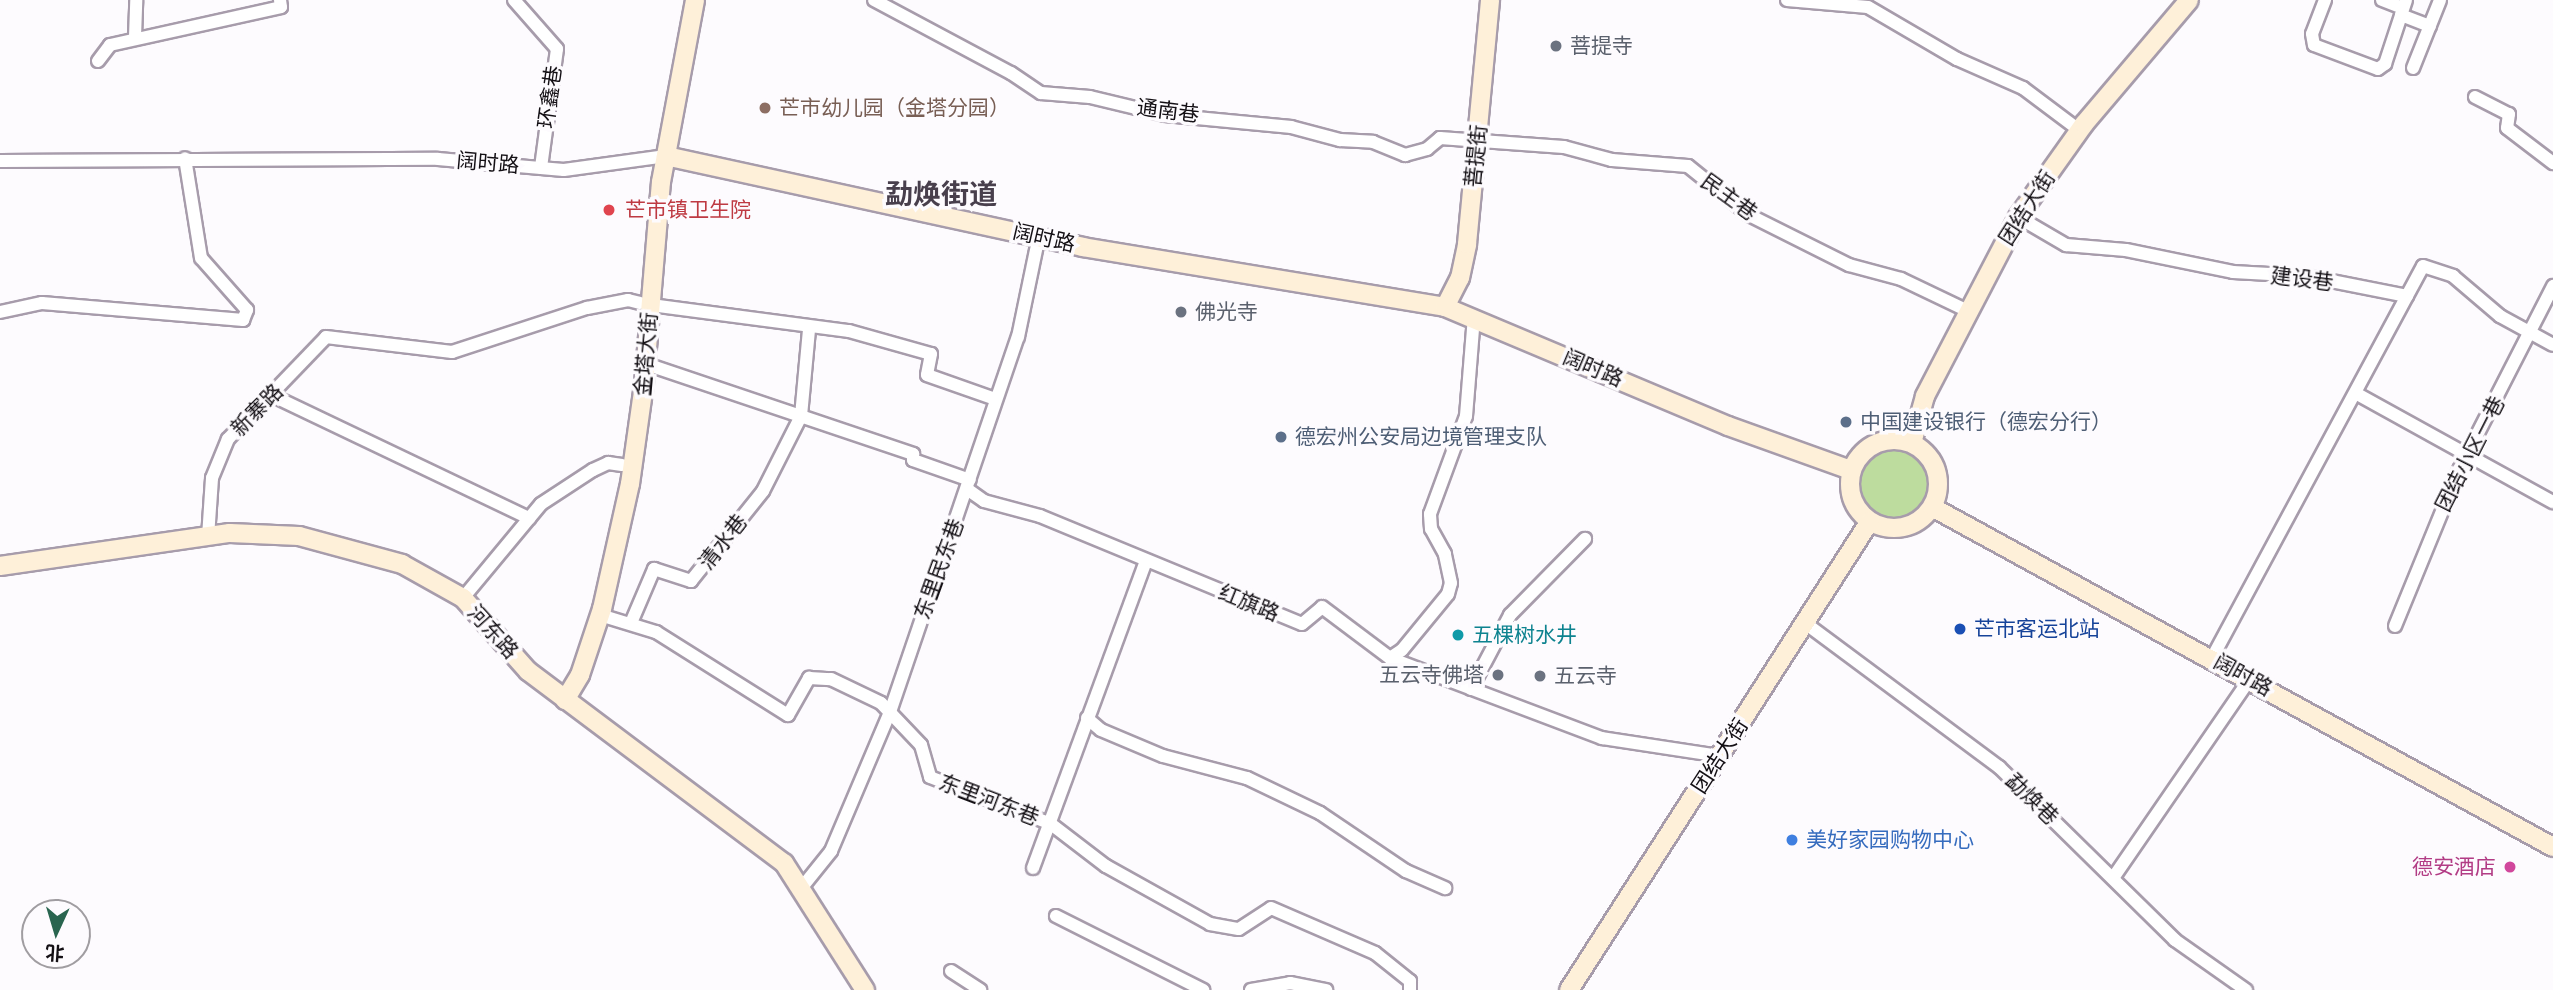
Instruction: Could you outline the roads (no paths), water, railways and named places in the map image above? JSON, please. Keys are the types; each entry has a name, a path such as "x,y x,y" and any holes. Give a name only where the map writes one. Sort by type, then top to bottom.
{"main road":[{"name":"金塔大街","path":"561,697 595,591 622,465 645,304 660,156 683,0"},
{"name":"金塔大街","path":"660,156 695,0"},
{"name":"菩提街","path":"1445,307 1460,278 1467,244 1490,0"},
{"name":"团结大街","path":"1912,443 1925,396 1966,310 2018,218 2079,130 2189,0"},
{"name":"阔时路","path":"660,156 1039,236 1445,307 1728,426 1851,470"},
{"name":"金塔大街","path":"561,697 580,675 600,615 630,484 646,364 645,304"},
{"path":"1897,440 1912,443 1934,464 1938,478 1932,508 1903,527 1870,521 1852,499 1851,470 1858,457 1876,444 1897,440"},
{"name":"阔时路","path":"1932,508 2212,658 2553,846"},
{"name":"团结大街","path":"1569,990 1870,521"},
{"name":"河东路","path":"0,566 230,533 299,537 402,564 463,598 528,671 784,863 803,887 865,990"}],"street":[{"path":"135,37 136,0"},
{"path":"98,61 110,45 135,37 281,7 280,0"},
{"name":"环鑫巷","path":"514,0 556,49 541,168"},
{"name":"通南巷","path":"874,0 1011,73 1041,93 1090,97 1165,115 1291,127 1339,140 1373,142 1405,155 1427,149 1440,138 1477,144"},
{"path":"1787,0 1868,7 1957,59 2022,88 2079,130"},
{"path":"2325,0 2312,34 2314,45 2378,69 2385,64 2403,8"},
{"path":"2382,0 2403,8 2430,26"},
{"path":"2413,68 2440,0"},
{"path":"2475,97 2509,114 2507,128 2553,163"},
{"name":"民主巷","path":"1477,144 1564,147 1612,160 1688,166 1749,215 1849,265 1901,279 1966,310"},
{"name":"阔时路","path":"0,161 185,158 438,159 564,170 660,156"},
{"path":"0,312 42,303 243,320 247,310 201,258 188,197 185,158"},
{"name":"建设巷","path":"2018,218 2066,245 2126,250 2234,272 2306,276 2407,296"},
{"name":"东里民东巷","path":"803,887 831,851 890,712 1018,337 1039,236"},
{"path":"2212,658 2357,394 2423,265 2453,276 2500,316 2533,331 2553,345"},
{"name":"团结小区一巷","path":"2395,626 2422,551 2553,286"},
{"name":"新寨路","path":"208,537 212,478 228,439 273,396 326,337 452,352 587,308 628,300 645,304"},
{"path":"645,304 809,330 849,331 930,354 927,374 995,398"},
{"path":"1390,658 1402,650 1448,594 1451,575 1431,529 1430,514 1466,416 1474,317"},
{"name":"清水巷","path":"631,624 654,569 691,581 762,492 800,416 809,330"},
{"path":"646,364 913,454 914,460 969,485"},
{"path":"2357,394 2553,502"},
{"path":"273,396 529,518"},
{"path":"463,598 529,518 593,470 608,463 622,465"},
{"name":"红旗路","path":"969,485 984,501 1040,516 1146,563 1302,624 1322,607 1390,658 1602,738 1720,755"},
{"path":"1471,689 1510,615 1585,539"},
{"path":"1033,868 1146,563"},
{"name":"东里河东巷","path":"600,615 631,624 688,650 788,715 809,678 831,679 890,712 921,745 930,777 1051,824 1106,866 1210,924 1239,929 1271,908 1375,953 1410,981 1410,990"},
{"name":"勐焕巷","path":"1805,623 1999,768 2175,940 2246,990"},
{"path":"2113,878 2250,679"},
{"path":"1087,718 1101,730 1163,756 1247,778 1320,813 1406,871 1445,888"},
{"path":"1056,916 1203,990"},
{"path":"951,971 980,990"},
{"path":"1251,990 1290,983 1326,990"}],"place":[{"name":"菩提寺","path":"1556,46"},
{"name":"芒市幼儿园（金塔分园）","path":"765,108"},
{"name":"芒市镇卫生院","path":"609,210"},
{"name":"佛光寺","path":"1181,312"},
{"name":"中国建设银行（德宏分行）","path":"1846,422"},
{"name":"德宏州公安局边境管理支队","path":"1281,437"},
{"name":"芒市客运北站","path":"1960,629"},
{"name":"五棵树水井","path":"1458,635"},
{"name":"五云寺佛塔","path":"1498,675"},
{"name":"五云寺","path":"1540,676"},
{"name":"美好家园购物中心","path":"1792,840"},
{"name":"德安酒店","path":"2510,867"}],"district":[{"name":"勐焕街道","path":"941,195"}]}
